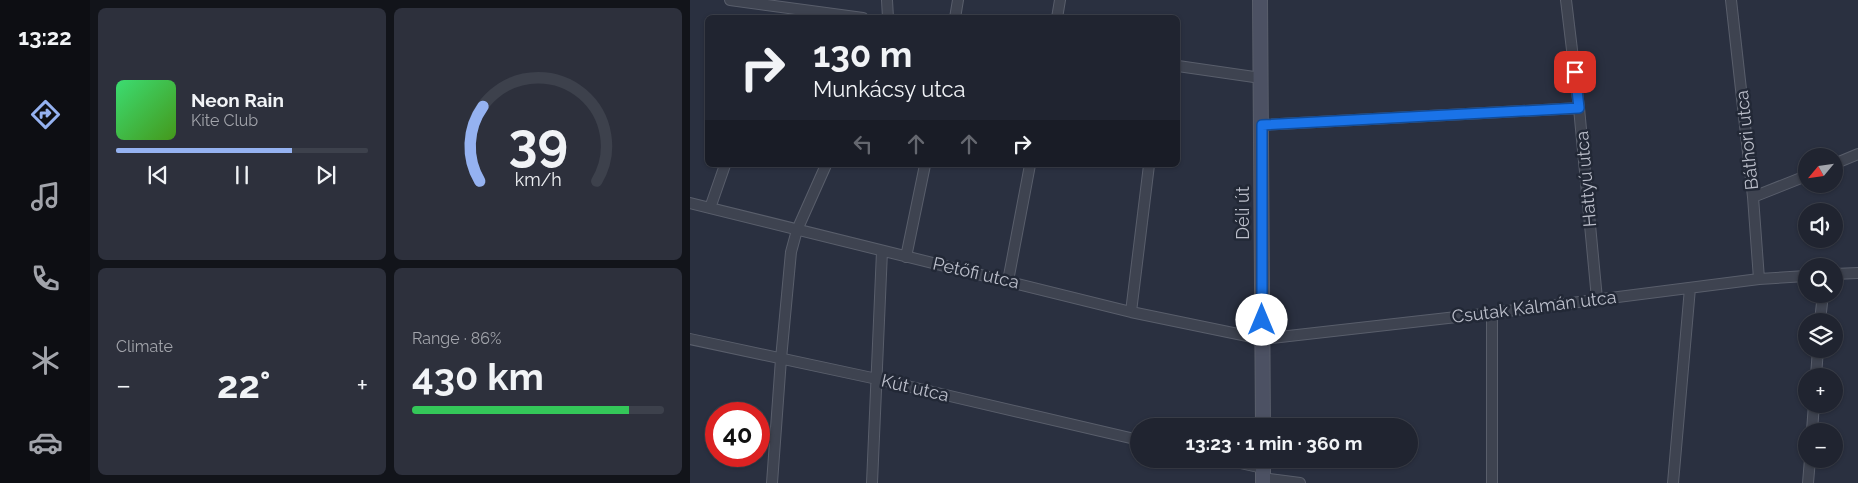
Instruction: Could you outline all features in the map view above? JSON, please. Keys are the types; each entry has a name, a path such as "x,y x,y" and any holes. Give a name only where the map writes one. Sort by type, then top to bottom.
{"street":[{"path":"730,0 781,3 847,15"},
{"path":"887,0 888,15"},
{"path":"956,15 958,0"},
{"path":"1058,15 1060,0"},
{"name":"Déli út","path":"1260,0 1263,418"},
{"name":"Hattyú utca","path":"1566,0 1579,108 1597,299"},
{"name":"Báthori utca","path":"1732,0 1753,197 1759,279"},
{"path":"777,15 781,3"},
{"path":"1180,66 1260,78"},
{"path":"1262,125 1579,108"},
{"path":"1843,160 1858,154"},
{"path":"710,208 724,167"},
{"path":"772,483 780,359 792,252 798,230 825,167"},
{"path":"906,257 925,167"},
{"path":"1008,281 1030,167"},
{"path":"1130,312 1149,167"},
{"path":"1753,197 1798,179"},
{"name":"Petőfi utca","path":"690,203 1130,312 1262,340"},
{"path":"872,483 882,251"},
{"path":"1843,274 1858,273"},
{"name":"Csutak Kálmán utca","path":"1262,340 1759,279 1798,277"},
{"path":"1673,483 1690,288"},
{"path":"1492,313 1492,483"},
{"name":"Kút utca","path":"690,339 877,379 1130,438"},
{"path":"1250,468 1300,483"},
{"path":"1808,483 1809,468"}],"route":[{"path":"1262,320 1262,125 1579,108 1575,72"}]}
